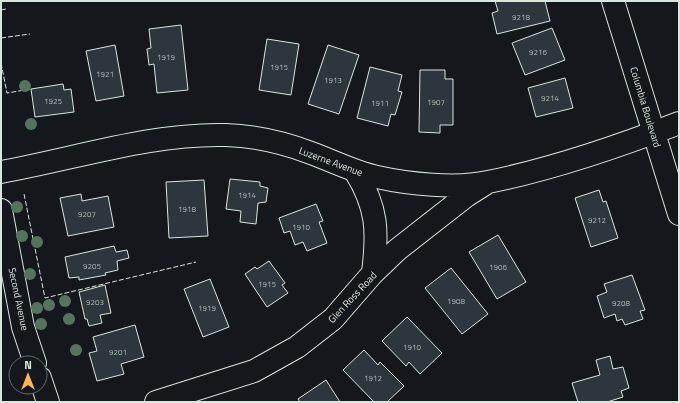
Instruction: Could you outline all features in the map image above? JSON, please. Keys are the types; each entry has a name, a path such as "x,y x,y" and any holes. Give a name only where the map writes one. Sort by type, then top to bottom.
{"street":[{"name":"Columbia Boulevard","path":"613,1 679,214"},
{"name":"Luzerne Avenue","path":"1,172 152,141 225,135 251,137 280,143 310,152 355,172 379,177 431,184 457,185 488,183 573,160 679,123"},
{"path":"355,172 367,191 373,212 376,250 373,273"},
{"name":"Glen Ross Road","path":"156,402 254,371 297,347 333,319 373,273 426,227 466,196 488,183"},
{"name":"Second Avenue","path":"1,210 23,327 32,355"}],"building":[{"path":"495,1 545,1 550,21 497,34 492,13 498,11"},
{"path":"181,25 188,90 157,93 154,64 149,65 147,49 151,48 149,29"},
{"path":"552,28 565,60 525,75 512,43"},
{"path":"267,39 299,44 291,95 259,90"},
{"path":"115,45 124,96 96,101 86,51"},
{"path":"328,45 359,55 339,114 308,104"},
{"path":"370,67 402,75 398,91 402,92 395,115 391,114 388,126 357,118"},
{"path":"420,70 445,70 445,79 453,79 453,125 440,125 440,133 419,132"},
{"path":"565,78 573,108 536,117 528,88"},
{"path":"63,84 64,90 71,89 74,112 35,117 31,89"},
{"path":"230,179 260,182 260,186 268,188 266,202 258,203 256,224 240,222 241,211 226,209"},
{"path":"204,180 208,236 169,238 166,182"},
{"path":"599,190 603,202 606,201 618,238 591,247 575,198"},
{"path":"81,194 82,201 108,196 114,227 68,236 60,198"},
{"path":"316,204 323,221 319,222 327,243 307,251 303,242 295,245 290,231 284,233 279,218"},
{"path":"498,235 526,282 497,299 469,252"},
{"path":"114,246 116,252 127,250 129,258 117,261 118,270 105,273 106,275 79,280 79,277 69,278 65,257"},
{"path":"269,261 285,283 282,285 288,293 267,307 245,274 255,267 257,269"},
{"path":"451,268 488,314 462,334 425,288"},
{"path":"632,275 645,310 640,311 643,319 625,325 622,319 617,321 615,314 604,318 597,296 607,292 604,284"},
{"path":"210,279 229,327 203,337 184,289"},
{"path":"105,285 111,313 100,315 102,323 89,326 87,319 85,319 79,292"},
{"path":"407,317 442,353 420,374 409,362 406,366 382,341"},
{"path":"135,325 144,357 121,364 124,374 97,381 89,353 97,351 93,337"},
{"path":"364,350 378,365 380,362 404,386 387,402 374,402 343,370"},
{"path":"610,356 613,369 623,367 629,388 621,391 623,397 607,402 578,402 572,383 600,375 596,360"},
{"path":"326,380 340,402 300,402 298,399"}],"fence":[{"path":"1,10 6,9"},
{"path":"1,38 30,34"},
{"path":"1,63 7,93 31,89"},
{"path":"24,194 45,298 196,262"}]}
